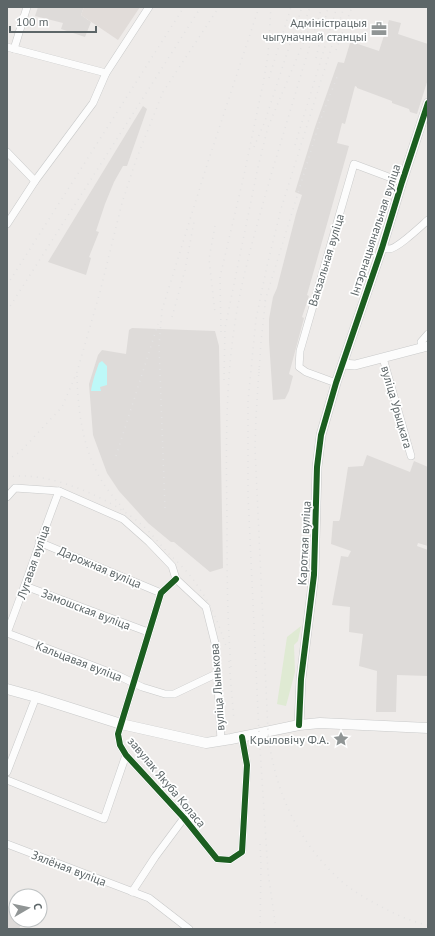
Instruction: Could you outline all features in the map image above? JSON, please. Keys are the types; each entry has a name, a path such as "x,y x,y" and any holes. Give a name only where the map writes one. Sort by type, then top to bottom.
{"main road":[{"path":"7,689 121,724 196,742 206,743 299,725 320,723 428,728"}],"street":[{"path":"27,7 10,48 106,73"},
{"path":"7,223 35,181 93,103 106,73 149,7"},
{"name":"Інтэрнацыянальная вуліца","path":"343,364 428,103"},
{"path":"7,152 35,181"},
{"name":"Вакзальная вуліца","path":"336,384 306,372 299,367 300,350 354,164 402,182"},
{"path":"382,248 392,248 406,239 428,220"},
{"path":"343,364 355,365 425,347 421,342 428,334"},
{"name":"вуліца Урыцкага","path":"383,358 411,456"},
{"name":"Кароткая вуліца","path":"299,725 301,679 314,574 317,467 319,450 323,428 343,364"},
{"name":"вуліца Лынькова","path":"7,497 15,488 59,491 123,519 149,542 172,566 176,579 206,607 216,647 221,741"},
{"name":"Лугавая вуліца","path":"7,633 25,586 39,542 59,491"},
{"name":"Дарожная вуліца","path":"39,542 161,593"},
{"name":"завулак Якуба Коласа","path":"176,579 161,593 118,734 118,741 126,755 184,818 217,859 230,860 242,852"},
{"name":"Замошская вуліца","path":"25,586 148,632"},
{"name":"Кальцавая вуліца","path":"7,633 118,674 134,683 165,694 174,694 218,673"},
{"path":"7,772 36,697"},
{"name":"вуліца Лынькова","path":"242,737 248,765 242,852"},
{"path":"7,780 104,819 126,755"},
{"path":"132,892 155,857 184,818"},
{"name":"Зялёная вуліца","path":"7,844 149,898 189,929"}],"shaded area":[{"path":"38,7 84,7 81,15 91,22 85,37 61,29 63,23 35,16"},
{"path":"84,7 140,7 118,40 81,15"},
{"path":"389,20 401,23 398,34 428,44 428,79 417,114 410,112 409,109 392,103 392,101 355,86 345,124 342,123 337,143 349,146 307,295 309,296 302,317 304,318 289,374 293,376 285,399 273,400 269,319 273,297 277,288 302,195 295,192 315,127 338,62 344,63 350,43 352,42 379,51"},
{"path":"143,106 147,109 127,166 123,166 114,182 105,204 96,231 99,232 89,257 91,258 86,275 48,262"},
{"path":"132,328 215,331 219,346 223,568 210,572 174,542 171,542 148,523 119,491 107,473 93,435 89,384 98,355 102,350 126,354 129,330"},
{"path":"367,455 410,472 414,461 428,467 428,546 418,543 417,546 428,550 428,676 397,675 396,712 376,712 377,671 359,666 363,634 349,632 350,607 332,605 341,556 348,557 351,551 331,544 333,521 339,521 340,519 348,467 363,466"},
{"path":"7,906 8,928 19,928 7,929"}],"green space":[{"path":"301,626 298,641 294,645 295,672 286,706 277,704 287,637"}],"water":[{"path":"102,361 107,366 107,385 100,387 101,391 91,391 99,363"}],"railway":[{"path":"7,285 184,7"},
{"path":"7,311 201,7"},
{"path":"7,460 20,452 62,407 77,372 100,292 122,203 136,160 163,92 219,7"},
{"path":"165,508 159,346 162,310 206,168 259,7"},
{"path":"221,332 220,277 244,175 263,84 268,55 271,7"},
{"path":"269,78 291,7"},
{"path":"254,147 265,121 302,7"},
{"path":"301,33 310,7"},
{"path":"231,667 228,592 227,442 228,392 232,341 239,298 252,245 271,175 322,7"},
{"path":"316,58 328,7"},
{"path":"295,145 337,7"},
{"path":"276,929 268,872 259,733 248,495 248,401 256,319 267,266 281,209 344,7"},
{"path":"336,50 352,7"},
{"path":"224,380 225,328 258,167 268,127 312,22"},
{"path":"265,301 320,121 337,77"},
{"path":"172,317 185,270 194,222"},
{"path":"215,226 209,259 215,313"},
{"path":"259,373 266,296"},
{"path":"116,456 158,324"},
{"path":"259,369 255,448 268,731 275,772 281,791 298,829 322,862 337,877 363,896 397,915 428,925"},
{"path":"77,376 80,417 86,445 96,471 103,483 124,510"},
{"path":"7,477 23,476 41,478 78,488 114,505 142,525 185,570 204,595 218,623 226,646"},
{"path":"229,661 234,720"},
{"path":"260,843 260,929"}],"cycle path":[{"path":"299,725 301,679 314,575 317,467 321,435 336,383 382,248 428,103"},
{"path":"176,579 161,593 118,734 120,745 126,755 184,818 217,859 230,860 242,852 247,765 242,737"}],"place":[{"name":"Адміністрацыя чыгуначнай станцыі","path":"379,29"},
{"name":"Крыловічу Ф.А.","path":"341,739"}]}
